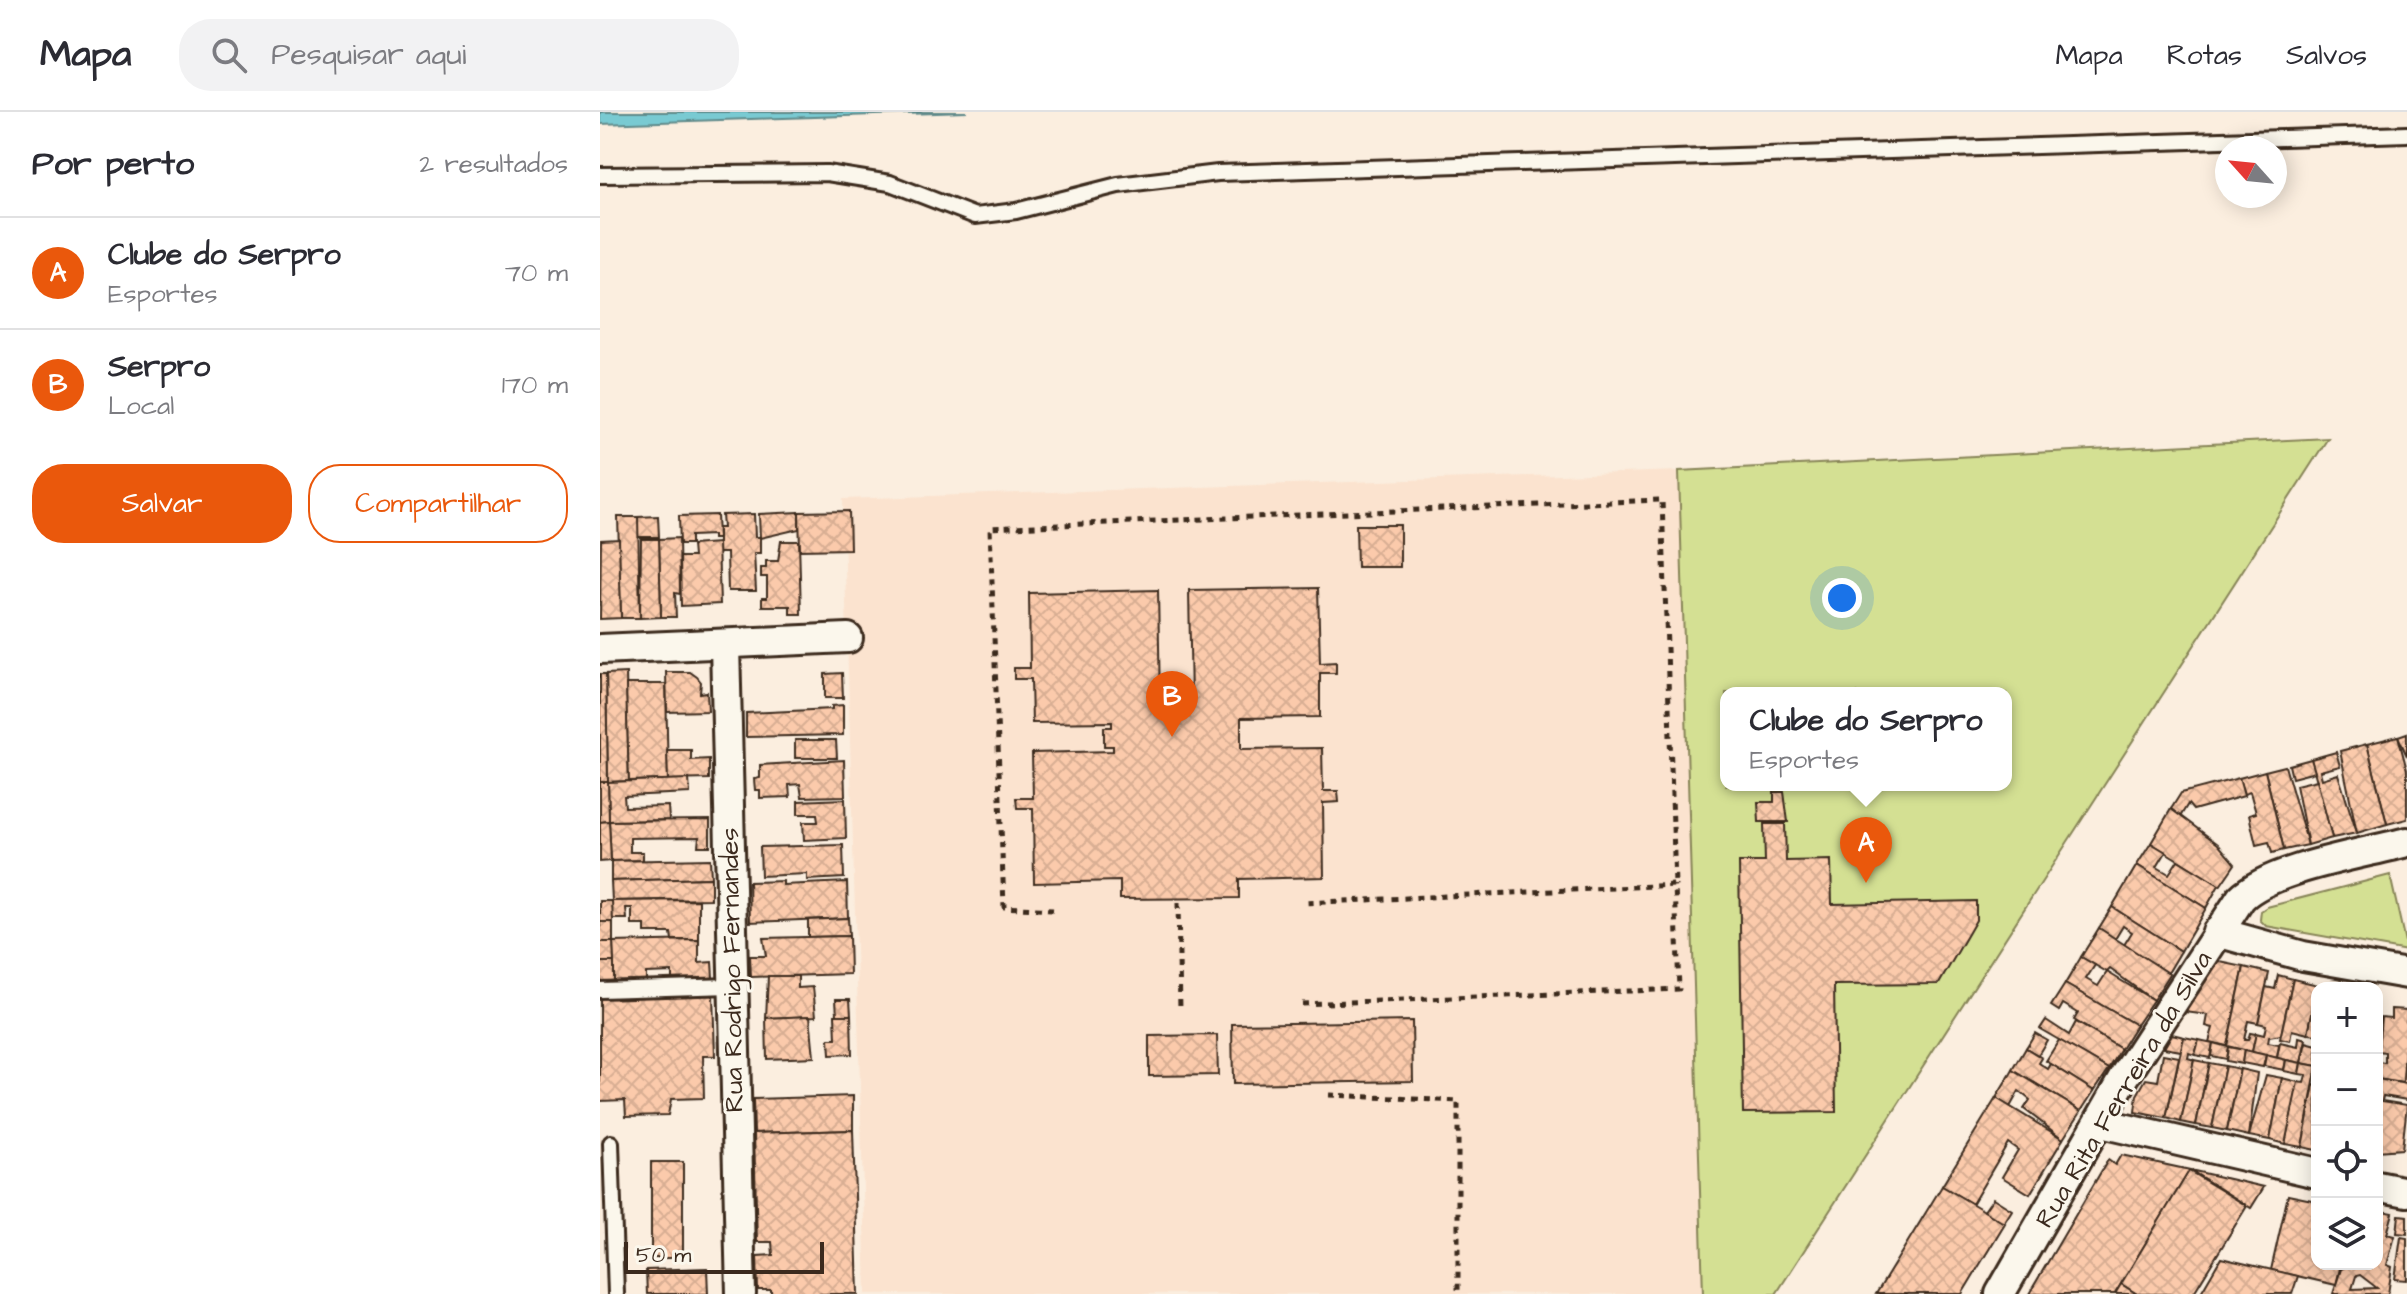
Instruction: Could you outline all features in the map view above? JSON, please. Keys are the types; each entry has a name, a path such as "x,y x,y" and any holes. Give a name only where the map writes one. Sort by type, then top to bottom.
{"street":[{"path":"600,649 848,638"},
{"name":"Rua Rodrigo Fernandes","path":"725,645 731,986 741,1294"},
{"name":"Rua Rita Ferreira da Silva","path":"2000,1294 2101,1123 2125,1076 2217,932 2251,888 2273,877 2407,842"},
{"path":"2217,932 2303,956 2407,974"},
{"path":"2101,1123 2311,1172"},
{"path":"2383,1187 2407,1192"}],"lane":[{"path":"600,175 827,173 890,183 975,216 1016,211 1118,185 1218,173 2407,134"},
{"path":"600,990 731,986"},
{"path":"611,1143 616,1294"}],"path":[{"path":"1053,910 1004,907 990,528 1662,500 1679,989 1302,1004"},
{"path":"1303,903 1675,885"},
{"path":"1178,903 1180,1010"},
{"path":"1329,1095 1458,1101 1458,1291"}],"shaded area":[{"path":"1679,471 1703,1294 866,1294 843,499"}],"green space":[{"path":"2328,438 1776,1294 1703,1294 1679,471"},
{"path":"2390,875 2407,951 2266,926 2260,920 2261,911 2267,907"}],"water":[{"path":"600,112 967,112 600,124"}],"building":[{"path":"849,511 850,549 800,550 799,512"},
{"path":"799,512 799,529 760,538 759,514"},
{"path":"754,514 755,537 760,537 760,553 754,553 756,591 728,591 727,553 718,553 718,528 723,528 722,515"},
{"path":"717,515 718,539 713,539 713,535 691,536 691,544 680,544 679,516"},
{"path":"658,516 659,537 638,537 638,517"},
{"path":"618,517 638,517 640,618 621,618"},
{"path":"1356,525 1400,525 1400,567 1357,567"},
{"path":"679,538 680,594 675,593 676,617 661,617 659,539"},
{"path":"619,539 621,618 600,619 601,540"},
{"path":"641,539 659,539 661,617 640,618"},
{"path":"781,541 799,541 801,614 790,614 790,606 762,606 762,598 767,598 767,577 761,577 761,568 766,568 766,561 778,561"},
{"path":"718,543 720,604 681,606 680,557 693,557 692,545"},
{"path":"1318,588 1320,663 1336,662 1336,673 1320,673 1320,717 1241,718 1241,749 1322,748 1323,791 1338,791 1339,802 1323,803 1324,877 1239,879 1239,898 1120,899 1120,881 1034,883 1033,808 1017,808 1016,798 1033,798 1032,753 1113,751 1113,746 1104,746 1104,727 1112,727 1112,722 1032,723 1031,679 1014,679 1014,668 1030,668 1029,593 1158,590 1160,702 1168,702 1168,688 1175,681 1183,687 1183,701 1191,701 1189,590"},
{"path":"666,672 690,672 697,677 701,682 700,693 707,692 708,711 667,712"},
{"path":"626,673 629,781 608,782 606,674"},
{"path":"842,673 843,698 825,698 825,674"},
{"path":"600,674 606,674 608,782 600,782"},
{"path":"626,684 666,684 668,780 629,781"},
{"path":"843,705 843,735 746,737 746,713 832,709 832,706"},
{"path":"2407,733 2407,756 2398,736"},
{"path":"2398,736 2407,770 2407,819 2387,824 2367,744"},
{"path":"795,740 836,740 837,758 795,758"},
{"path":"2367,744 2387,824 2357,833 2340,751"},
{"path":"667,750 691,750 691,760 709,759 709,779 668,780"},
{"path":"2336,752 2340,766 2320,771 2322,779 2338,774 2357,833 2332,838 2311,759"},
{"path":"2311,759 2315,772 2292,778 2289,765"},
{"path":"844,760 845,796 802,797 800,784 789,785 790,797 760,798 760,790 755,790 754,779 760,778 760,765"},
{"path":"2285,766 2308,845 2284,850 2265,771"},
{"path":"2265,771 2284,850 2272,853 2269,842 2256,845 2249,815 2256,813 2250,792 2244,794 2239,778"},
{"path":"2239,778 2244,796 2193,810 2188,804 2180,817 2171,809 2181,793"},
{"path":"689,779 690,793 624,796 625,807 668,806 669,820 609,821 608,782"},
{"path":"2317,780 2332,838 2308,845 2296,785"},
{"path":"600,782 608,782 609,821 600,822"},
{"path":"1774,792 1784,792 1788,822 1759,822 1758,802 1774,802"},
{"path":"845,799 846,838 804,840 803,822 818,822 817,814 798,814 798,801"},
{"path":"2171,809 2218,844 2235,864 2220,886 2151,843"},
{"path":"710,820 710,846 698,846 699,837 630,838 630,852 643,852 643,860 611,861 609,821"},
{"path":"609,821 611,861 600,862 600,822"},
{"path":"1764,824 1785,824 1786,861 1831,860 1832,904 1976,901 1976,920 1939,984 1834,985 1836,1112 1743,1113 1739,862 1765,862"},
{"path":"2151,843 2166,852 2157,867 2169,874 2178,860 2219,885 2206,908 2137,865"},
{"path":"843,845 844,878 807,880 807,874 761,876 760,847"},
{"path":"710,859 711,878 611,881 611,861"},
{"path":"2137,865 2206,908 2181,951 2112,907"},
{"path":"711,878 711,899 612,901 611,881"},
{"path":"783,881 783,885 847,882 848,918 750,922 749,882"},
{"path":"699,900 699,940 672,940 671,933 645,933 645,925 632,925 632,908 626,908 627,919 612,919 612,901"},
{"path":"600,901 612,901 613,922 600,922"},
{"path":"2112,907 2181,951 2168,973 2124,945 2132,932 2123,926 2115,939 2099,928"},
{"path":"848,918 849,936 808,937 808,920"},
{"path":"600,922 613,922 613,942 600,942"},
{"path":"2099,928 2170,974 2153,1000 2110,969 2107,972 2081,957"},
{"path":"849,936 850,974 751,977 750,956 766,956 763,938"},
{"path":"699,940 699,963 712,962 713,978 672,980 672,972 646,973 646,980 614,981 613,942"},
{"path":"600,942 613,942 614,962 600,962"},
{"path":"2081,957 2095,965 2086,979 2098,986 2107,972 2153,1000 2136,1025 2065,984"},
{"path":"600,962 614,962 614,981 600,982"},
{"path":"2220,962 2244,967 2227,1046 2209,1042 2213,1028 2206,1026 2208,1015 2185,1012 2209,972"},
{"path":"2244,967 2269,973 2258,1023 2248,1021 2244,1040 2248,1040 2250,1033 2256,1034 2252,1052 2227,1046"},
{"path":"2278,975 2293,979 2281,1035 2269,1037 2268,1043 2279,1045 2277,1058 2252,1052 2256,1033 2264,1035 2266,1025 2258,1023 2266,987 2275,989"},
{"path":"768,976 798,976 798,988 813,987 816,1016 766,1018"},
{"path":"2293,979 2311,983 2308,1034 2292,1030 2290,1041 2280,1039"},
{"path":"2065,984 2136,1025 2121,1049 2074,1020 2078,1013 2063,1004 2059,1011 2051,1006"},
{"path":"713,995 715,1056 703,1056 704,1098 671,1099 668,1115 626,1116 625,1100 600,1101 600,998"},
{"path":"836,999 850,999 851,1015 837,1015"},
{"path":"2392,1009 2407,1010 2403,1083 2383,1080 2383,1017 2392,1018"},
{"path":"835,1015 851,1015 852,1054 830,1055 829,1039 836,1039"},
{"path":"810,1016 814,1057 767,1059 766,1018"},
{"path":"2046,1020 2069,1035 2076,1022 2121,1049 2109,1069 2040,1029"},
{"path":"1412,1021 1413,1081 1233,1084 1232,1024"},
{"path":"2407,1025 2407,1084 2403,1083"},
{"path":"2035,1033 2047,1040 2038,1055 2026,1048"},
{"path":"2172,1034 2184,1037 2181,1051 2164,1048"},
{"path":"1217,1035 1218,1075 1149,1076 1149,1036"},
{"path":"2184,1037 2199,1040 2195,1055 2189,1053 2188,1058 2194,1060 2181,1122 2166,1118"},
{"path":"2299,1038 2306,1040 2301,1063 2277,1058 2280,1043 2298,1047"},
{"path":"2059,1040 2109,1069 2094,1091 2046,1061"},
{"path":"2199,1040 2213,1043 2210,1058 2195,1055"},
{"path":"2213,1043 2228,1047 2226,1059 2211,1056"},
{"path":"2306,1043 2311,1044 2311,1065 2301,1063"},
{"path":"2228,1047 2244,1050 2242,1064 2226,1061"},
{"path":"2026,1048 2042,1058 2039,1063 2048,1069 2051,1064 2094,1091 2081,1111 2013,1070"},
{"path":"2244,1050 2266,1055 2263,1067 2242,1063"},
{"path":"2163,1054 2179,1057 2166,1118 2135,1112 2137,1095 2146,1079 2158,1081"},
{"path":"2266,1055 2286,1060 2284,1070 2264,1066"},
{"path":"2194,1060 2209,1063 2196,1125 2181,1122"},
{"path":"2286,1060 2301,1063 2299,1074 2284,1071"},
{"path":"2209,1063 2225,1066 2212,1128 2196,1125"},
{"path":"2301,1063 2311,1065 2311,1098 2302,1147 2285,1144 2297,1082 2304,1083 2306,1075 2299,1074"},
{"path":"2225,1066 2240,1069 2227,1131 2212,1128"},
{"path":"2240,1069 2257,1073 2249,1136 2227,1131"},
{"path":"2013,1070 2081,1111 2063,1139 2024,1109 2030,1100 2019,1091 2010,1107 1996,1098"},
{"path":"2266,1075 2282,1078 2270,1140 2249,1136"},
{"path":"2282,1078 2298,1082 2285,1144 2270,1140"},
{"path":"2383,1080 2407,1084 2407,1100 2383,1096"},
{"path":"853,1096 853,1130 754,1133 753,1099"},
{"path":"1996,1098 2063,1139 2030,1194 2002,1177 2018,1150 2008,1143 1972,1204 1942,1186"},
{"path":"2311,1100 2311,1149 2302,1147"},
{"path":"2383,1101 2407,1105 2402,1149 2383,1151"},
{"path":"853,1130 858,1294 771,1294 771,1290 758,1290 757,1256 773,1255 772,1242 757,1242 754,1133"},
{"path":"2121,1155 2190,1170 2115,1294 2029,1294 2108,1160 2115,1165"},
{"path":"651,1162 683,1162 683,1258 651,1258"},
{"path":"2190,1170 2264,1187 2251,1208"},
{"path":"2189,1171 2247,1206 2193,1294 2137,1294 2121,1284"},
{"path":"1942,1186 2005,1223 1962,1294 1876,1294"},
{"path":"2288,1195 2311,1200 2311,1270 2340,1270 2336,1285 2271,1270"},
{"path":"1993,1198 2012,1210 2004,1223 1984,1211"},
{"path":"2383,1211 2393,1213 2387,1234 2395,1236 2387,1265 2392,1267 2388,1294 2333,1294 2341,1270 2383,1270","holes":["2360,1275 2377,1288 2352,1289 2356,1276"]},
{"path":"2399,1215 2407,1216 2407,1234 2397,1233"},
{"path":"2401,1237 2407,1238 2407,1280 2395,1279"},
{"path":"2221,1258 2298,1276 2292,1294 2200,1294"},
{"path":"707,1268 708,1294 647,1294 646,1270"},
{"path":"2121,1284 2137,1294 2115,1294"}],"place":[{"name":"Serpro","path":"1172,737"},
{"name":"Clube do Serpro","path":"1866,883"}]}
